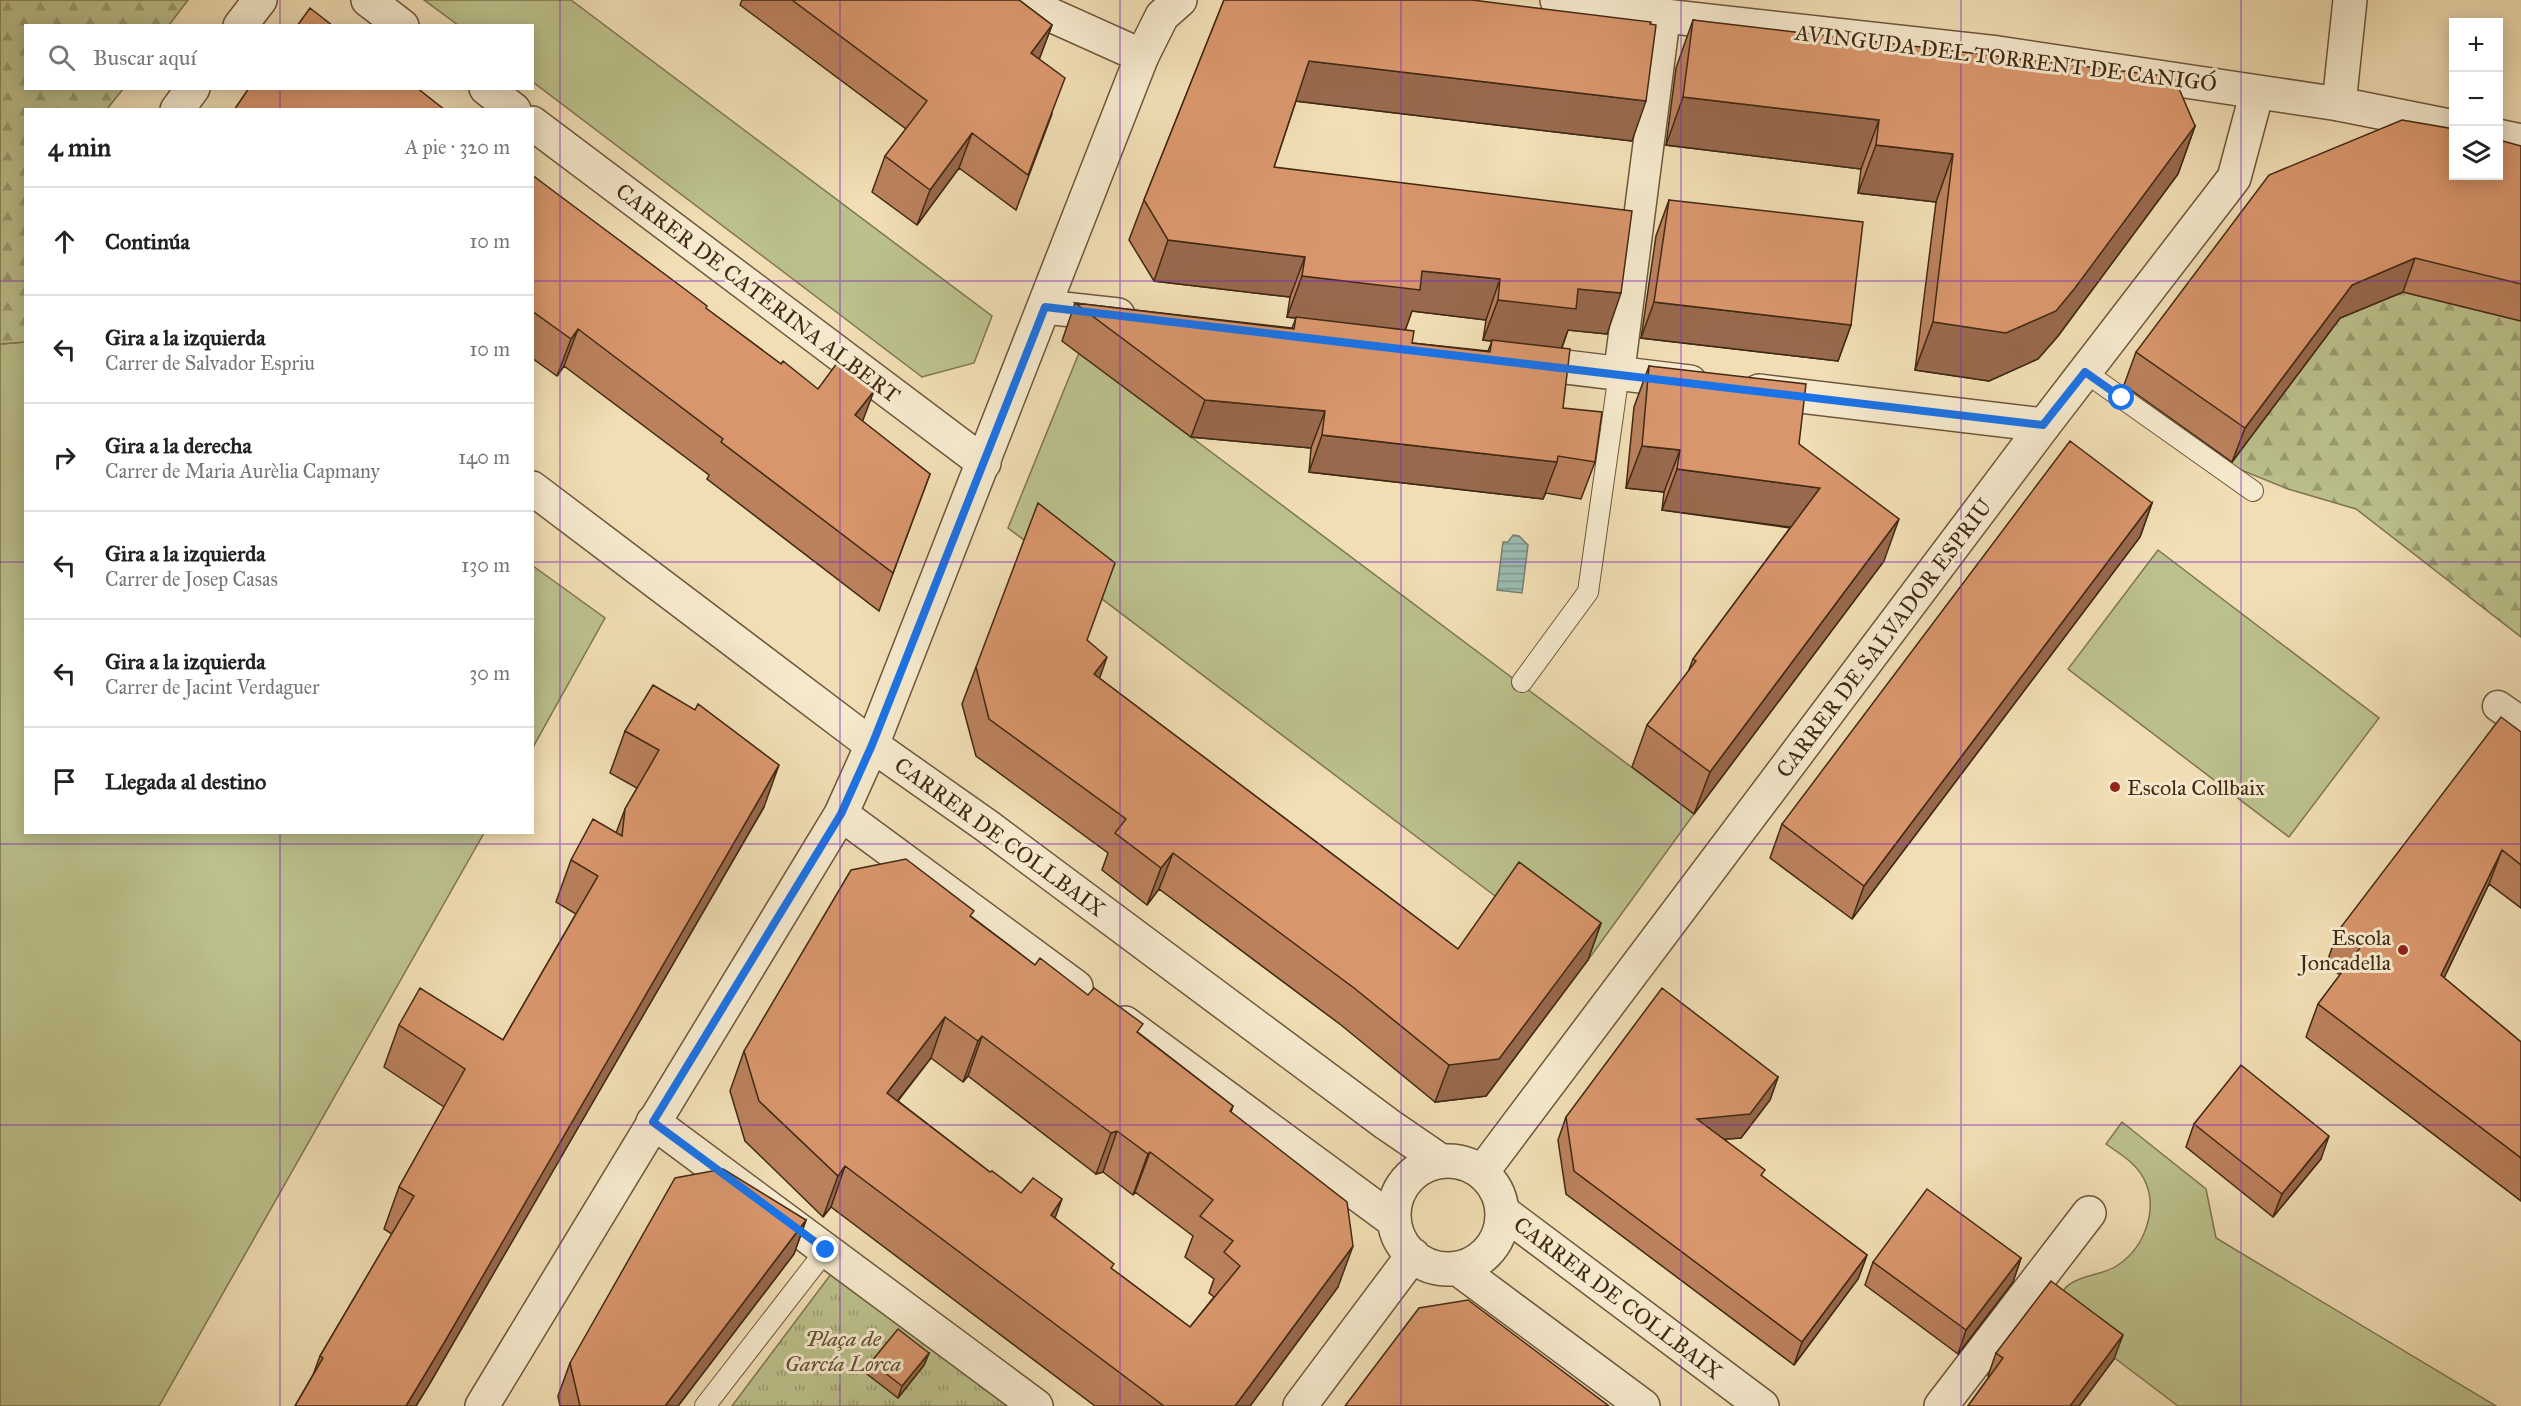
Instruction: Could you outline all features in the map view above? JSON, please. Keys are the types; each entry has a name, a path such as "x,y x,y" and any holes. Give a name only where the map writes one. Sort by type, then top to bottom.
{"street":[{"path":"242,24 260,0"},
{"path":"369,0 399,24"},
{"path":"1027,0 1042,11 1142,56"},
{"path":"482,1406 841,814 872,745 984,463 1142,56 1162,16 1180,0"},
{"name":"AVINGUDA DEL TORRENT DE CANIGÓ","path":"1557,0 1656,10 1998,53 2339,104 2449,126"},
{"path":"2339,104 2350,0"},
{"path":"1619,374 1656,10"},
{"path":"178,108 192,90"},
{"path":"489,90 511,108"},
{"name":"CARRER DE SALVADOR ESPRIU","path":"1482,1172 2043,425 2234,178 2257,92"},
{"name":"CARRER DE CATERINA ALBERT","path":"534,125 984,463"},
{"path":"2503,137 2521,141"},
{"path":"1045,307 1150,318"},
{"path":"1490,358 2043,425"},
{"name":"CARRER DE COLLBAIX","path":"534,490 872,745 987,826 1378,1117 1441,1161"},
{"path":"841,814 1394,1221"},
{"path":"653,1122 1036,1406"},
{"path":"1441,1161 1463,1162 1482,1172 1493,1183 1500,1196 1503,1212 1501,1231 1491,1249 1476,1262 1457,1268 1434,1267 1413,1255 1400,1240 1394,1221 1395,1204 1405,1181 1418,1170 1441,1161"},
{"name":"CARRER DE COLLBAIX","path":"1503,1212 1762,1406"},
{"path":"1941,1406 2089,1213"},
{"path":"1300,1406 1413,1255"},
{"path":"1457,1268 1643,1406"}],"lane":[{"path":"2085,372 2253,491"},
{"path":"1522,682 1588,592 1619,374"},
{"path":"705,1406 826,1250"}],"green space":[{"path":"0,0 188,0 170,24 24,24 24,90 122,90 108,108 24,108 24,342 0,344"},
{"path":"424,0 571,0 992,316 974,363 922,377 534,83 534,24 457,24"},
{"path":"2403,292 2521,321 2521,637 2356,509 2288,489 2229,465 2340,318"},
{"path":"24,342 24,834 483,834 159,1406 0,1406 0,344"},
{"path":"1079,353 1694,814 1588,960 1503,902 1008,528"},
{"path":"2158,550 2379,718 2289,837 2068,669"},
{"path":"534,567 605,618 534,745"},
{"path":"2122,1122 2206,1189 2216,1238 2496,1406 2178,1406 2050,1309 2070,1284 2118,1265 2136,1248 2147,1226 2150,1202 2141,1173 2106,1144"},
{"name":"Plaça de García Lorca","path":"831,1274 1010,1406 732,1406"}],"water":[{"path":"1513,535 1519,536 1528,545 1522,593 1497,590 1503,542 1508,542"}],"building":[{"path":"792,0 1019,0 1052,25 1031,53 1065,78 1028,175 972,133 930,190 885,156 927,101"},
{"path":"1224,0 1472,0 1651,22 1650,24 1656,25 1646,101 1309,61 1274,167 1632,211 1621,293 1578,289 1576,309 1498,300 1500,279 1422,271 1420,290 1302,276 1305,257 1168,240 1144,200"},
{"path":"310,8 330,24 298,24"},
{"path":"1693,20 2174,77 2195,126 2056,311 2006,333 1933,322 1953,154 1876,145 1879,120 1683,97"},
{"path":"248,90 420,90 442,108 235,108"},
{"path":"2402,120 2449,128 2449,180 2503,180 2503,141 2521,146 2521,284 2415,258 2352,285 2245,428 2136,352 2269,175"},
{"path":"534,176 690,293 707,306 706,308 781,364 783,361 818,389 837,363 874,391 855,415 930,474 893,573 721,442 723,439 578,329 571,339 534,312"},
{"path":"1669,200 1863,222 1851,325 1654,302"},
{"path":"1075,303 1294,329 1296,317 1414,331 1412,343 1490,352 1492,340 1570,349 1563,408 1602,412 1595,462 1558,456 1557,462 1322,435 1325,411 1205,400"},
{"path":"1649,366 1806,384 1799,444 1899,519 1710,772 1647,725 1696,661 1693,659 1820,488 1677,469 1680,450 1642,446"},
{"path":"2070,441 2152,503 1864,886 1782,824"},
{"path":"1038,503 1115,563 1087,640 1107,657 1094,674 1458,949 1519,862 1601,923 1499,1059 1449,1065 1354,988 1173,853 1161,868 1115,833 1126,819 989,719 976,667"},
{"path":"653,685 695,710 698,704 779,765 406,1406 295,1406 323,1358 320,1356 414,1196 399,1187 465,1069 399,1025 420,988 503,1040 598,876 571,860 593,819 622,836 625,809 659,750 625,731"},
{"path":"2501,717 2521,732 2521,865 2502,850 2441,975 2521,1042 2521,1158 2318,1004 2360,948 2338,931"},
{"path":"906,859 974,911 970,916 1035,965 1040,958 1088,995 1094,988 1143,1024 1137,1032 1233,1106 1230,1111 1347,1202 1353,1246 1235,1406 1164,1406 845,1166 838,1176 759,1101 744,1051 851,870","holes":["945,1017 978,1041 982,1036 1111,1133 1117,1131 1148,1154 1150,1152 1213,1200 1200,1216 1233,1241 1224,1252 1240,1266 1190,1327 1111,1268 1114,1264 1051,1215 1062,1199 1033,1178 1021,1193 887,1093"]},
{"path":"1662,988 1778,1077 1750,1114 1697,1119 1765,1170 1761,1175 1867,1255 1802,1342 1574,1171 1566,1117"},
{"path":"2241,1065 2329,1136 2282,1194 2194,1124"},
{"path":"723,1169 806,1220 665,1406 580,1406 570,1363 675,1178"},
{"path":"1927,1189 2021,1258 1966,1330 1873,1262"},
{"path":"2051,1281 2123,1335 2070,1406 1968,1406 2003,1358 1996,1353"},
{"path":"1468,1300 1609,1406 1345,1406 1419,1308"},
{"path":"898,1329 929,1353 902,1386 871,1362"}],"place":[{"name":"Escola Collbaix","path":"2115,787"},
{"name":"Escola Joncadella","path":"2403,950"}],"route":[{"path":"826,1250 653,1122 841,814 872,745 1045,307 2043,425 2085,372 2122,398"}]}
